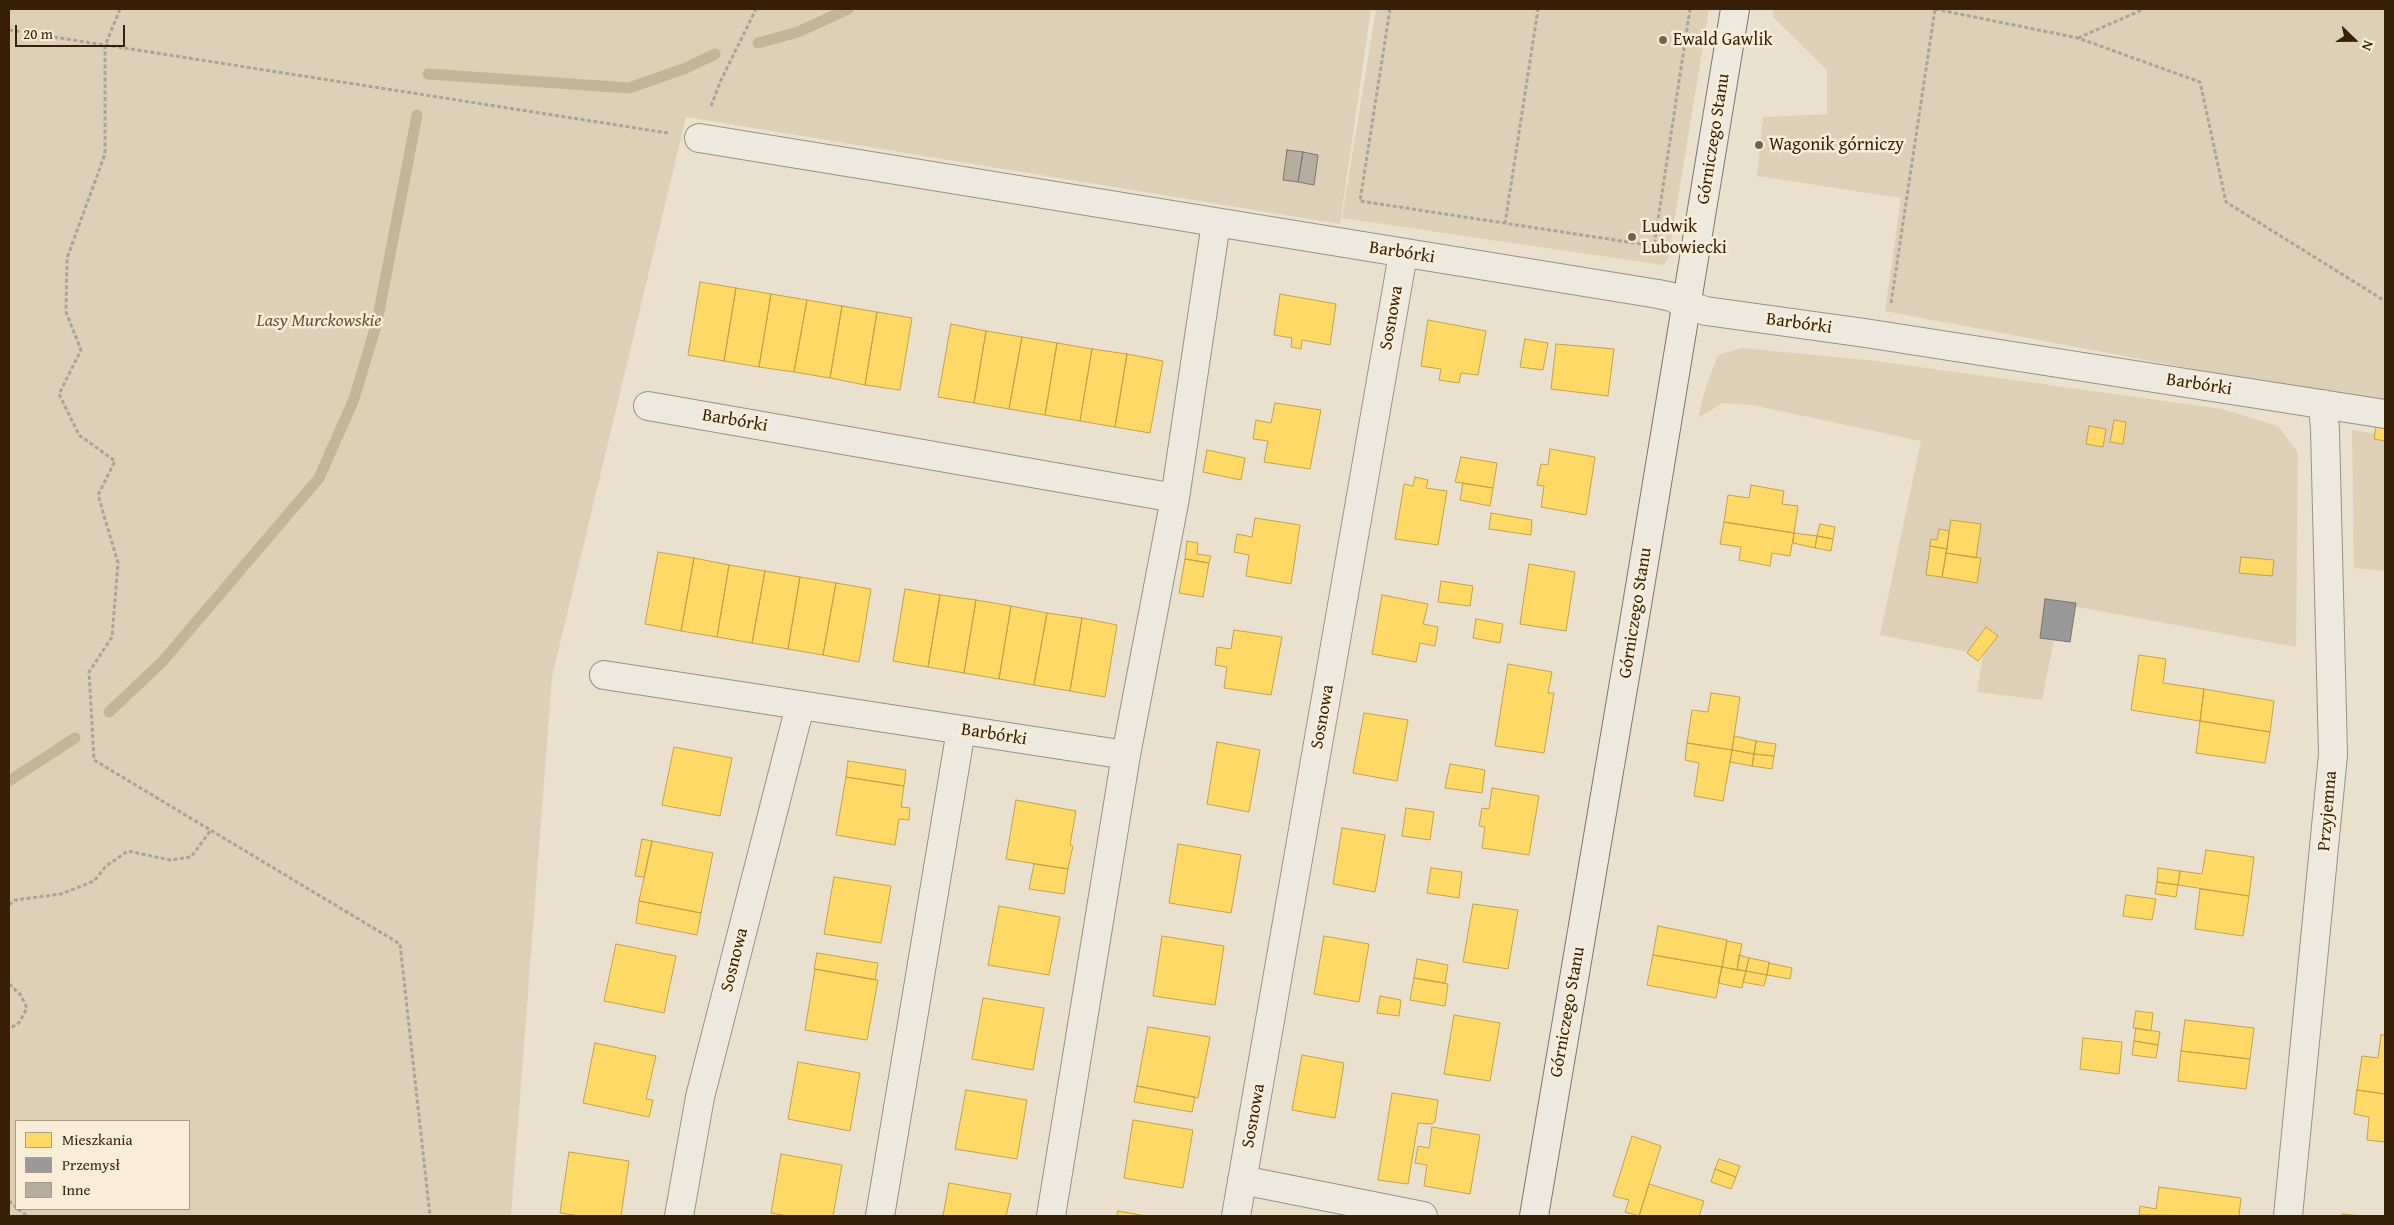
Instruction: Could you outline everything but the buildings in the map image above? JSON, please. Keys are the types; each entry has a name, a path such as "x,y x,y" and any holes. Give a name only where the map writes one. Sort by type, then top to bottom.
{"street":[{"name":"Górniczego Stanu","path":"1534,1216 1735,9"},
{"name":"Barbórki","path":"699,138 1658,294 1672,297 1686,305 1706,311 1894,338 2385,414"},
{"path":"1052,1216 1126,755 1175,498 1216,223"},
{"name":"Sosnowa","path":"1236,1216 1404,254"},
{"name":"Przyjemna","path":"2288,1216 2333,755 2323,404"},
{"name":"Barbórki","path":"648,406 1175,498"},
{"name":"Barbórki","path":"604,675 1126,755"},
{"name":"Sosnowa","path":"679,1216 700,1097 800,706"},
{"path":"880,1216 961,730"},
{"path":"1242,1180 1423,1216"}],"path":[{"path":"120,9 106,46 105,154 68,258 66,312 81,350 59,394 79,435 115,461 98,496 118,563 112,637 89,672 94,760 400,944 430,1216"},
{"path":"9,30 699,138 721,80 756,9"},
{"path":"1390,9 1360,202 1654,246 1690,9"},
{"path":"1505,224 1538,9"},
{"path":"1894,338 1891,304 1935,9 2078,38 2200,82 2226,202 2385,301"},
{"path":"2078,38 2144,9"},
{"path":"9,905 15,900 61,894 94,881 106,866 128,851 170,860 191,857 211,830"},
{"path":"9,984 20,994 27,1008 19,1023 9,1029"}],"green space":[{"name":"Lasy Murckowskie","path":"9,9 1371,9 1340,224 686,117 552,677 511,1216 9,1216"},
{"path":"1376,9 1709,9 1668,259 1663,265 1342,218"},
{"path":"1774,9 2385,9 2385,402 2331,395 1885,311 1901,198 1757,176 1763,117 1827,114 1827,70 1773,17"},
{"path":"1742,348 1876,361 2222,409 2278,426 2298,453 2296,647 2061,604 2042,700 1977,692 1983,655 1880,635 1921,441 1752,405 1722,403 1698,418 1705,390 1718,355"},
{"path":"2352,430 2385,435 2385,571 2354,568"}],"waterway":[{"path":"758,43 798,32 848,9"},
{"path":"428,74 629,88 686,68 715,54"},
{"path":"109,712 162,662 319,478 354,399 377,322 417,115"},
{"path":"9,781 75,738"}],"place":[{"name":"Ewald Gawlik","path":"1663,40"},
{"name":"Wagonik górniczy","path":"1759,145"},
{"name":"Ludwik Lubowiecki","path":"1632,237"}]}
